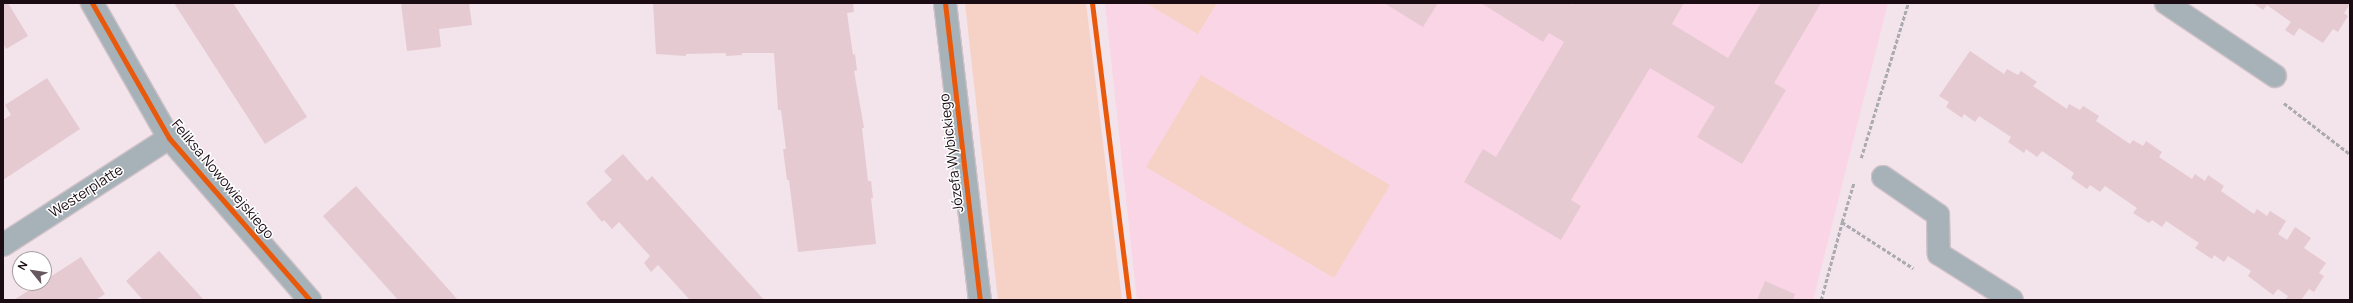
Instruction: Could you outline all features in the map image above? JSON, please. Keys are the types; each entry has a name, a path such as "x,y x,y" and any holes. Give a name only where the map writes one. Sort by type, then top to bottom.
{"street":[{"name":"Feliksa Nowowiejskiego","path":"92,3 169,138 310,300"},
{"name":"Józefa Wybickiego","path":"945,3 980,300"},
{"path":"2166,3 2275,76"},
{"name":"Westerplatte","path":"3,244 169,138"},
{"path":"1883,177 1938,215 1939,254 2012,300"}],"path":[{"path":"1860,161 1908,3"},
{"path":"2275,76 2271,93 2350,154"},
{"path":"1821,300 1856,176"},
{"path":"1842,222 1915,270"}],"shaded area":[{"path":"965,3 1086,3 1122,300 998,300"},
{"path":"1105,3 1888,3 1813,300 1137,300"},
{"path":"1146,3 1217,3 1198,34"},
{"path":"1201,75 1390,185 1334,278 1146,167"}],"building":[{"path":"3,3 8,3 28,36 6,49 3,43"},
{"path":"174,3 233,3 307,117 265,144"},
{"path":"401,3 469,3 472,25 439,29 441,47 407,51"},
{"path":"653,3 853,3 854,12 847,13 853,55 855,54 857,70 854,71 864,128 862,128 868,181 871,181 873,198 871,198 876,244 798,252 789,180 787,180 783,149 786,149 781,110 778,110 774,53 742,53 742,55 726,56 726,53 686,54 686,56 656,54"},
{"path":"1384,3 1438,3 1423,27"},
{"path":"1481,3 1569,3 1573,5 1575,3 1684,3 1672,24 1728,58 1761,3 1821,3 1774,83 1786,90 1742,164 1697,137 1715,107 1650,68 1571,200 1581,206 1561,240 1464,182 1483,149 1496,157 1564,42 1549,33 1543,42"},
{"path":"2253,3 2350,4 2344,13 2348,16 2338,32 2333,29 2323,43 2299,28 2294,36 2285,30 2291,22 2267,5 2263,10"},
{"path":"1970,51 2004,74 2007,69 2018,75 2021,71 2037,82 2033,86 2067,109 2069,104 2080,110 2083,106 2099,116 2096,121 2130,144 2133,140 2143,146 2146,141 2162,152 2159,157 2192,179 2195,174 2205,181 2208,175 2224,186 2221,191 2254,214 2257,209 2267,216 2270,211 2286,221 2278,234 2287,240 2295,227 2311,238 2304,248 2326,263 2319,273 2324,276 2314,292 2309,289 2301,300 2285,300 2288,296 2278,289 2273,295 2248,276 2251,271 2228,256 2224,262 2214,255 2212,259 2195,248 2199,243 2166,221 2162,227 2152,220 2149,223 2133,213 2137,208 2105,186 2100,192 2090,185 2087,189 2071,178 2074,173 2042,151 2037,157 2026,149 2024,153 2008,142 2011,137 1979,116 1975,122 1964,114 1962,118 1946,107 1949,102 1939,96"},
{"path":"47,78 80,129 3,180 3,120 11,115 5,105"},
{"path":"623,154 647,181 652,176 764,300 690,300 658,265 651,272 644,263 650,256 619,222 612,229 604,220 602,222 586,203 612,180 604,171"},
{"path":"356,186 458,300 398,300 323,216"},
{"path":"159,251 204,300 143,300 126,281"},
{"path":"81,257 105,294 96,300 14,300 28,291 52,291 52,276"},
{"path":"1765,281 1795,294 1793,300 1757,300"}],"cycle path":[{"path":"92,3 169,138 310,300"},
{"path":"945,3 980,300"},
{"path":"1092,3 1129,300"}]}
